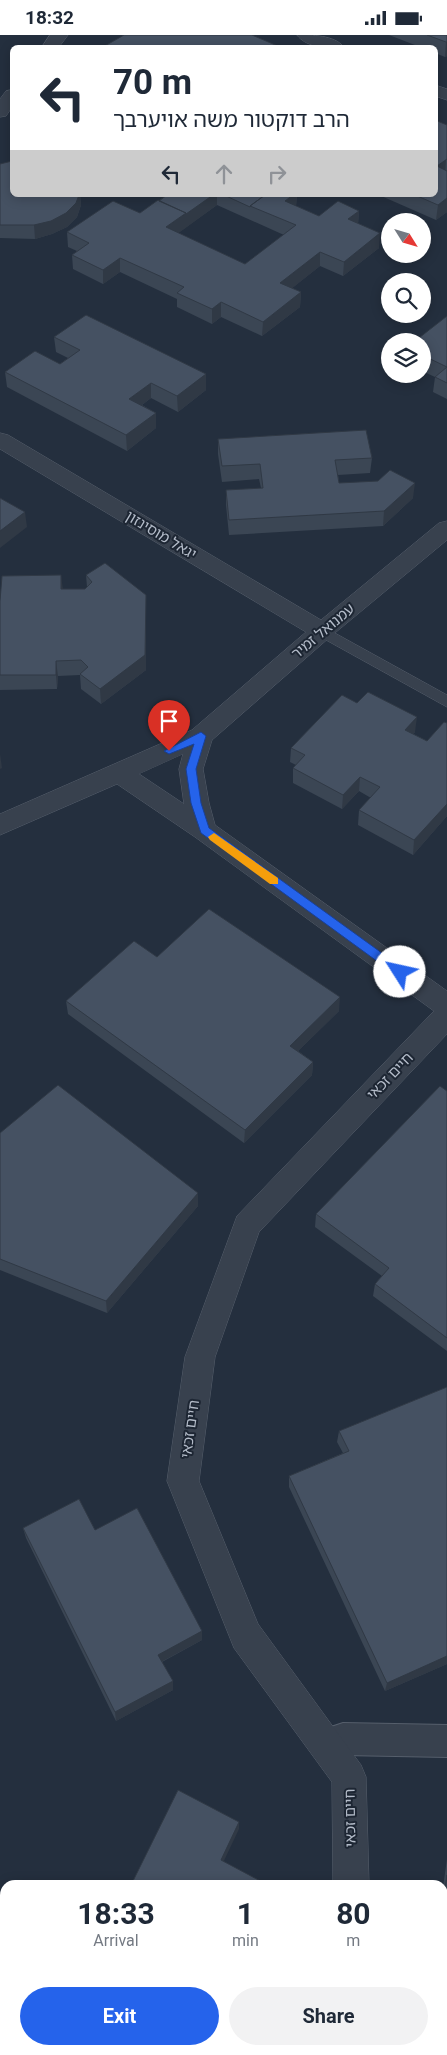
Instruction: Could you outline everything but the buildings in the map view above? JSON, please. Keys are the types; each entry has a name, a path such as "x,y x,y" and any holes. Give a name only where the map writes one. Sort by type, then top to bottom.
{"street":[{"path":"306,35 330,45"},
{"path":"0,112 10,98"},
{"name":"יגאל מוסינזון","path":"0,440 322,631"},
{"name":"עמנואל זמיר","path":"0,825 201,736 322,631 447,529"},
{"path":"201,736 191,769 196,803 204,830"},
{"path":"119,773 204,830 447,1006"},
{"name":"חיים זכאי","path":"351,1880 349,1777 246,1637 183,1481 200,1357 247,1225 447,1017"},
{"path":"343,1739 447,1741"}],"lane":[{"path":"322,631 447,702"}],"slow traffic":[{"path":"214,837 274,881"}],"route":[{"path":"169,751 201,736 191,769 196,803 204,830 400,972"}]}
